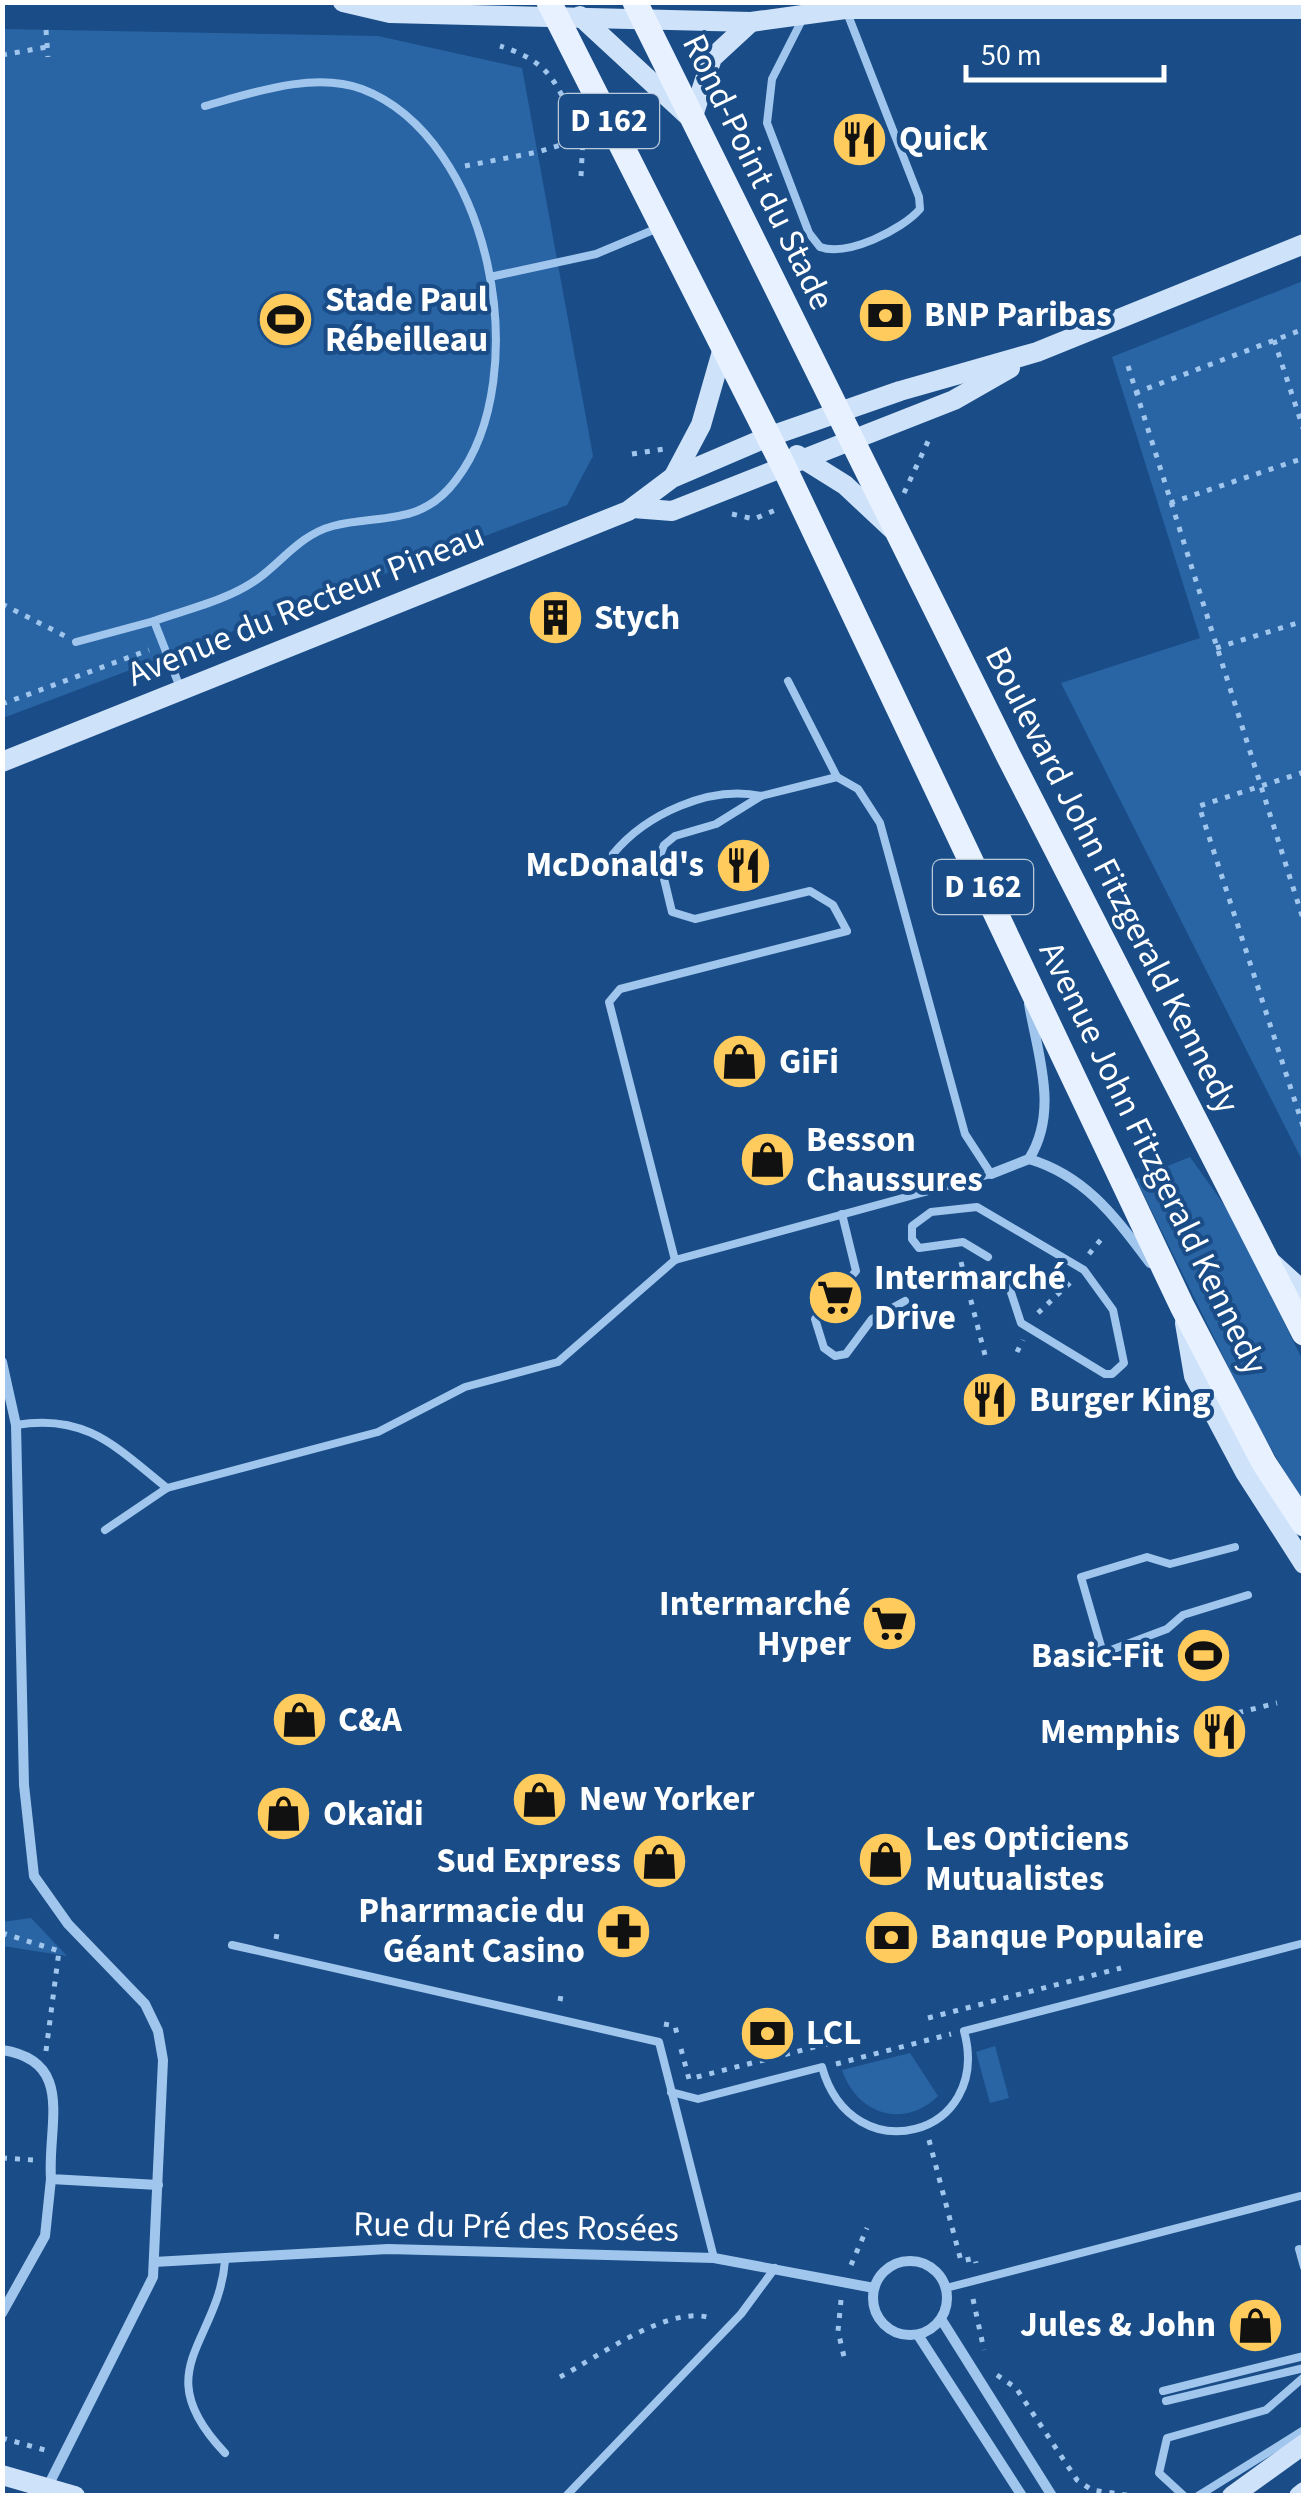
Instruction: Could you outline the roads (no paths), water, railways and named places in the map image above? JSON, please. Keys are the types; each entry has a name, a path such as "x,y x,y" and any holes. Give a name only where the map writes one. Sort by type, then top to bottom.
{"main road":[{"path":"344,2 390,12 556,8 584,19 692,119"},
{"path":"761,2 802,12"},
{"path":"584,19 640,12 751,22 845,9 1117,5 1304,9"},
{"name":"D 162","path":"556,8 768,437"},
{"name":"Rond-Point du Stade","path":"640,12 895,529"},
{"path":"692,119 698,88 712,58 751,22"},
{"name":"Avenue du Recteur Pineau","path":"2,762 633,508 672,478 768,437 1038,352 1304,244"},
{"path":"672,478 702,425 724,348"},
{"name":"Avenue du Recteur Pineau","path":"633,508 672,511 954,400 1038,352"},
{"name":"Avenue John Fitzgerald Kennedy","path":"768,437 794,463 1024,973 1182,1306 1264,1462 1304,1524"},
{"path":"794,463 845,484 895,529"},
{"name":"Boulevard John Fitzgerald Kennedy","path":"895,529 1266,1257"},
{"path":"1266,1257 1304,1292"},
{"name":"Avenue John Fitzgerald Kennedy","path":"1266,1257 1304,1334"},
{"path":"1182,1306 1194,1376 1245,1472 1304,1564"},
{"path":"1232,2496 1304,2444"},
{"path":"2,2475 74,2496"}],"street":[{"path":"991,1174 1029,1159 1040,1141 1046,1099 1024,973"},
{"path":"1029,1159 1076,1178 1112,1212 1182,1306"},
{"path":"2,1362 16,1425 24,1784 31,1862 40,1888 68,1924 145,2004 158,2031 163,2060 154,2262 143,2300 48,2486"},
{"path":"2,2050 30,2056 45,2069 53,2088 51,2179 44,2236 2,2313"},
{"path":"51,2179 158,2185"},
{"name":"Rue du Pré des Rosées","path":"154,2262 225,2262 388,2250 714,2258 874,2288"},
{"path":"941,2320 918,2335 893,2332 881,2322 874,2309 874,2288 883,2271 910,2260 937,2272 946,2288 941,2320 1052,2496"},
{"path":"918,2335 1022,2496"}],"lane":[{"path":"802,12 772,79 767,123 809,233 820,247 835,250 880,233 920,209 845,9"},
{"path":"76,642 154,621 235,592 314,534 334,526 372,523 423,510 456,481 485,428 497,320 480,230 448,169 401,110 360,88 275,87 206,106"},
{"path":"490,277 596,254 663,225"},
{"path":"154,621 181,690"},
{"path":"105,1530 168,1488 378,1432 464,1387 558,1362 676,1260 991,1174 965,1134 880,823 858,789 836,777 788,681"},
{"path":"676,1260 610,1002 620,988 847,930 833,905 810,890 695,919 672,912 660,858 664,845 675,836 716,824 762,796 836,777"},
{"path":"613,854 660,813 738,790 762,796"},
{"path":"988,1257 964,1242 919,1248 912,1239 912,1226 931,1212 976,1207 1080,1267 1113,1310 1124,1363 1112,1374 1105,1374 1028,1330 1021,1323 1004,1271"},
{"path":"842,1214 856,1271 816,1319 824,1348 835,1356 846,1354 872,1319 905,1301"},
{"path":"16,1425 53,1420 73,1424 104,1438 168,1488"},
{"path":"1236,1548 1170,1564 1147,1558 1081,1577 1103,1653 1166,1629 1183,1614 1248,1595"},
{"path":"671,2092 698,2099 822,2067 834,2097 858,2122 888,2132 924,2126 940,2117 960,2093 969,2061 964,2031 1304,1943"},
{"path":"232,1946 659,2042 714,2258"},
{"path":"946,2288 1304,2195"},
{"path":"1299,2249 1304,2267"},
{"path":"225,2262 222,2282 194,2348 188,2387 204,2430 225,2452"},
{"path":"566,2496 730,2326 776,2268"},
{"path":"1163,2391 1304,2356"},
{"path":"1166,2401 1304,2368"},
{"path":"1184,2496 1159,2473 1167,2438 1266,2410 1304,2376"},
{"path":"1198,2496 1304,2430"}],"place":[{"name":"Quick","path":"860,139"},
{"name":"BNP Paribas","path":"885,315"},
{"name":"Stade Paul Rébeilleau","path":"286,320"},
{"name":"Stych","path":"555,618"},
{"name":"McDonald's","path":"743,865"},
{"name":"GiFi","path":"740,1062"},
{"name":"Besson Chaussures","path":"767,1160"},
{"name":"Intermarché Drive","path":"835,1298"},
{"name":"Burger King","path":"990,1400"},
{"name":"Intermarché Hyper","path":"890,1624"},
{"name":"Basic-Fit","path":"1203,1656"},
{"name":"C&A","path":"299,1720"},
{"name":"Memphis","path":"1219,1732"},
{"name":"New Yorker","path":"540,1799"},
{"name":"Okaïdi","path":"284,1814"},
{"name":"Les Opticiens Mutualistes","path":"886,1859"},
{"name":"Sud Express","path":"660,1861"},
{"name":"Pharrmacie du Géant Casino","path":"624,1931"},
{"name":"Banque Populaire","path":"891,1937"},
{"name":"LCL","path":"767,2033"},
{"name":"Jules & John","path":"1255,2325"}]}
